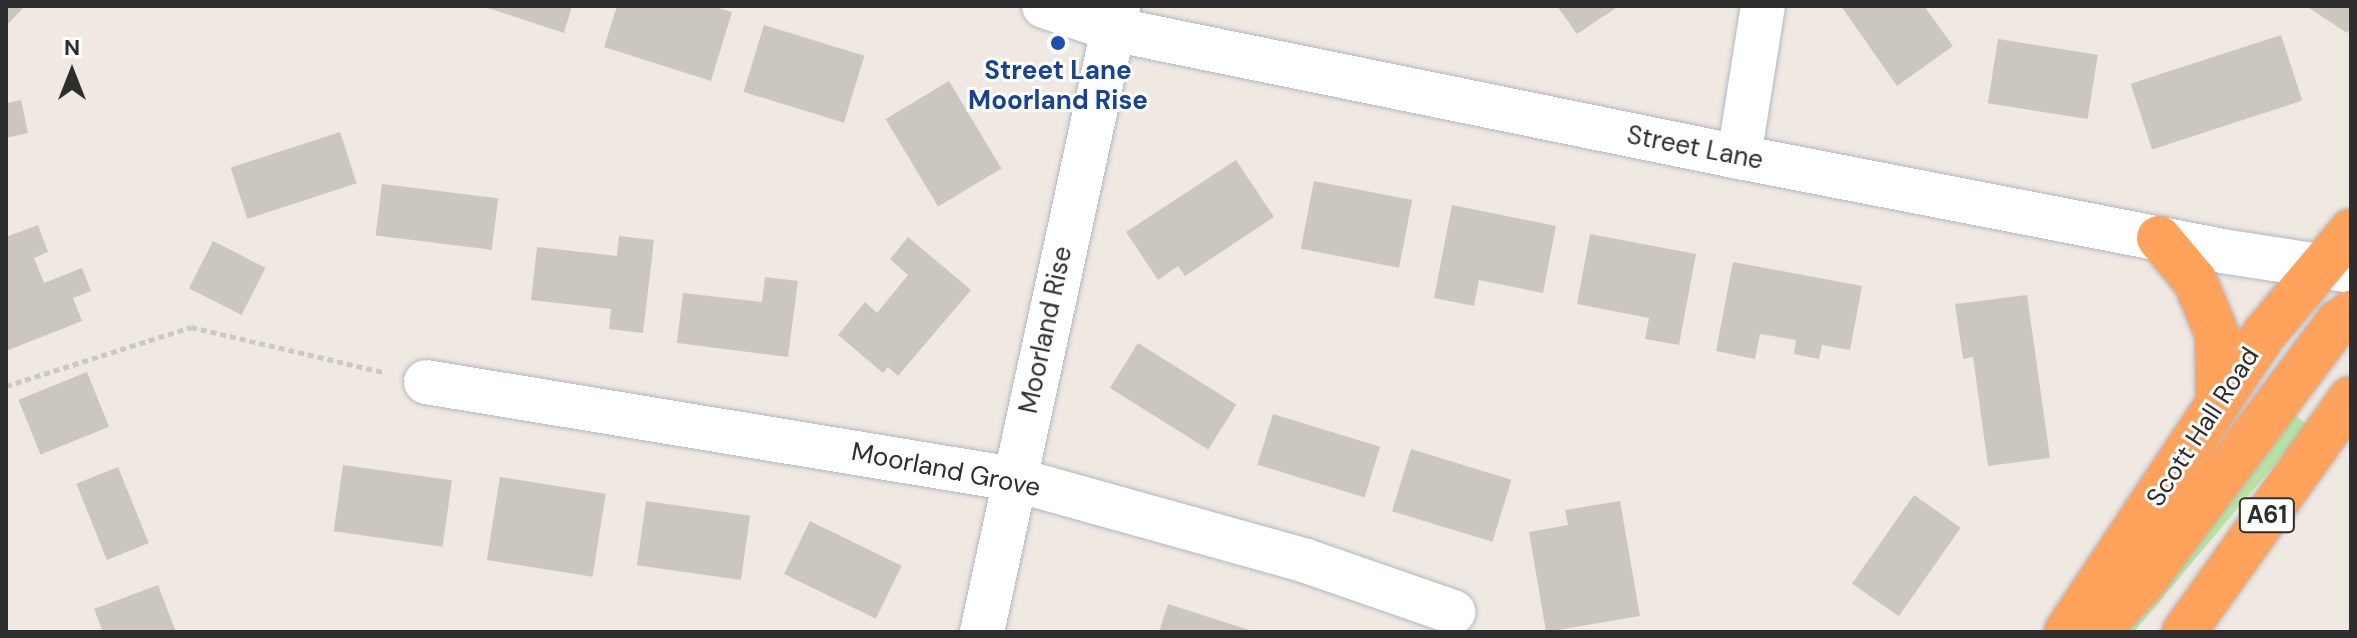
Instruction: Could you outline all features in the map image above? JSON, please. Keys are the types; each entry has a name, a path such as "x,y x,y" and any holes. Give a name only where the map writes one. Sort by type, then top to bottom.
{"highway":[{"name":"Scott Hall Road","path":"2066,632 2264,334 2336,268 2351,231"},
{"path":"2159,238 2195,281 2217,334 2218,402"},
{"path":"2096,632 2141,585 2338,322 2351,313"},
{"name":"A61","path":"2184,632 2351,398"}],"street":[{"name":"Street Lane","path":"1044,6 1115,18 1739,157 2159,238 2336,268"},
{"path":"1739,157 1763,6"},
{"name":"Moorland Rise","path":"982,632 1115,18"},
{"name":"Moorland Grove","path":"426,382 1013,479 1306,561 1453,612"}],"path":[{"path":"6,386 191,327 426,382"}],"green space":[{"path":"2295,415 2307,425 2134,632 2120,623"}],"building":[{"path":"6,6 25,6 6,26"},
{"path":"482,6 572,6 564,33"},
{"path":"617,6 712,6 732,12 711,81 604,47"},
{"path":"1557,6 1619,6 1577,34"},
{"path":"1841,6 1924,6 1953,46 1897,86"},
{"path":"2306,6 2351,6 2351,27 2347,33"},
{"path":"764,25 864,56 844,123 744,92"},
{"path":"2281,35 2302,101 2152,149 2131,84"},
{"path":"1998,39 2098,55 2088,119 1988,103"},
{"path":"949,81 1002,168 938,207 886,119"},
{"path":"21,100 28,133 6,138 6,103"},
{"path":"340,132 357,183 247,219 231,168"},
{"path":"1236,160 1274,217 1185,276 1178,266 1158,280 1126,232"},
{"path":"1314,181 1412,200 1399,268 1301,249"},
{"path":"382,184 498,198 492,250 376,236"},
{"path":"1452,205 1556,226 1543,293 1479,280 1474,306 1434,298"},
{"path":"38,225 48,252 34,258 44,283 82,268 91,291 73,298 82,321 6,351 6,237"},
{"path":"1590,234 1696,254 1679,345 1645,339 1649,318 1577,304"},
{"path":"619,236 654,240 643,333 609,329 611,309 531,300 537,247 617,256"},
{"path":"908,237 971,290 898,376 888,367 883,373 838,335 865,302 877,313 908,275 890,259"},
{"path":"213,241 266,268 242,315 189,288"},
{"path":"1733,262 1862,286 1850,350 1822,345 1819,359 1794,354 1796,340 1760,334 1755,359 1716,351"},
{"path":"765,277 798,281 788,357 677,343 683,293 762,302"},
{"path":"2027,295 2050,458 1988,466 1973,357 1963,359 1955,304"},
{"path":"1138,343 1236,404 1208,449 1110,388"},
{"path":"87,372 109,427 40,454 18,400"},
{"path":"1273,414 1380,447 1365,497 1258,465"},
{"path":"1411,449 1511,480 1492,542 1392,511"},
{"path":"343,465 452,480 443,547 334,531"},
{"path":"118,467 149,543 107,560 76,484"},
{"path":"500,477 606,494 593,577 487,560"},
{"path":"1914,495 1961,528 1899,616 1852,583"},
{"path":"646,501 750,516 741,580 637,565"},
{"path":"1620,501 1640,616 1546,632 1529,532 1568,525 1565,510"},
{"path":"810,521 902,566 876,619 784,574"},
{"path":"158,585 176,632 103,632 94,609"},
{"path":"1168,604 1252,631 1252,632 1159,632"}],"place":[{"name":"Street Lane Moorland Rise","path":"1058,43"}]}
